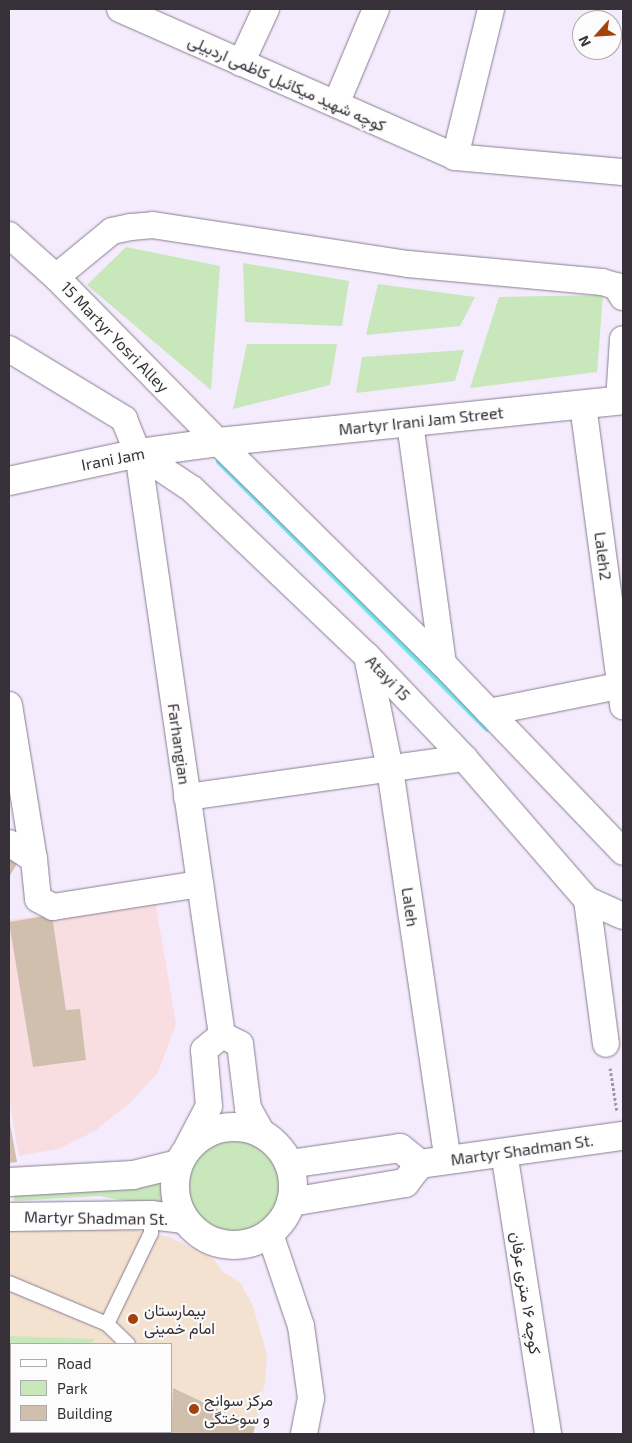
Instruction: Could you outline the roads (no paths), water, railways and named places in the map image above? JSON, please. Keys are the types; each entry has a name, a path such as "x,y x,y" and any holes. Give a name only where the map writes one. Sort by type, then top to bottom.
{"street":[{"name":"کوچه شهید میکائیل کاظمی اردبیلی","path":"120,9 454,157 623,172"},
{"path":"241,62 266,9"},
{"path":"336,104 376,9"},
{"path":"454,157 491,9"},
{"path":"56,277 112,231 153,225 408,264 602,282 616,286 623,297"},
{"name":"15 Martyr Yosri Alley","path":"9,235 56,277 218,442"},
{"path":"621,401 623,339"},
{"name":"Farhangian","path":"9,349 124,419 138,453 222,1035"},
{"name":"Martyr Irani Jam Street","path":"218,442 621,401"},
{"name":"Laleh2","path":"583,405 622,693"},
{"path":"410,422 443,664"},
{"path":"218,442 443,664 623,852"},
{"name":"Irani Jam","path":"11,478 138,453 218,442"},
{"name":"Atayi 15","path":"138,453 192,489 366,656 464,758 588,900 623,916"},
{"name":"Laleh","path":"366,656 390,769 448,1160"},
{"path":"489,712 622,693"},
{"path":"9,705 34,859 38,899 53,907 200,884"},
{"path":"187,798 464,758"},
{"path":"9,843 34,859"},
{"path":"588,900 606,1044"},
{"path":"9,1182 133,1175 183,1155 204,1134 223,1127 243,1127 262,1133 278,1145 289,1164 294,1182 291,1202 283,1220 270,1234 253,1243 234,1246 215,1242 198,1234 184,1220 176,1202 174,1183 183,1155 209,1106 204,1050 222,1035 240,1044 248,1108 262,1133"},
{"name":"Martyr Shadman St.","path":"420,1164 622,1136"},
{"path":"289,1164 400,1148 420,1164 405,1183 291,1202"},
{"name":"کوچه ۱۶ متری عرفان","path":"504,1152 548,1434"},
{"name":"Martyr Shadman St.","path":"9,1217 151,1215 184,1220"},
{"path":"270,1234 301,1326 311,1398 304,1434"}],"lane":[{"path":"107,1324 151,1233 151,1215"},
{"path":"9,1283 107,1324 127,1343"}],"waterway":[{"path":"219,461 487,728"}],"place":[{"name":"بیمارستان امام خمینی","path":"133,1319"},
{"name":"مرکز سوانح و سوختگی","path":"194,1409"}]}
